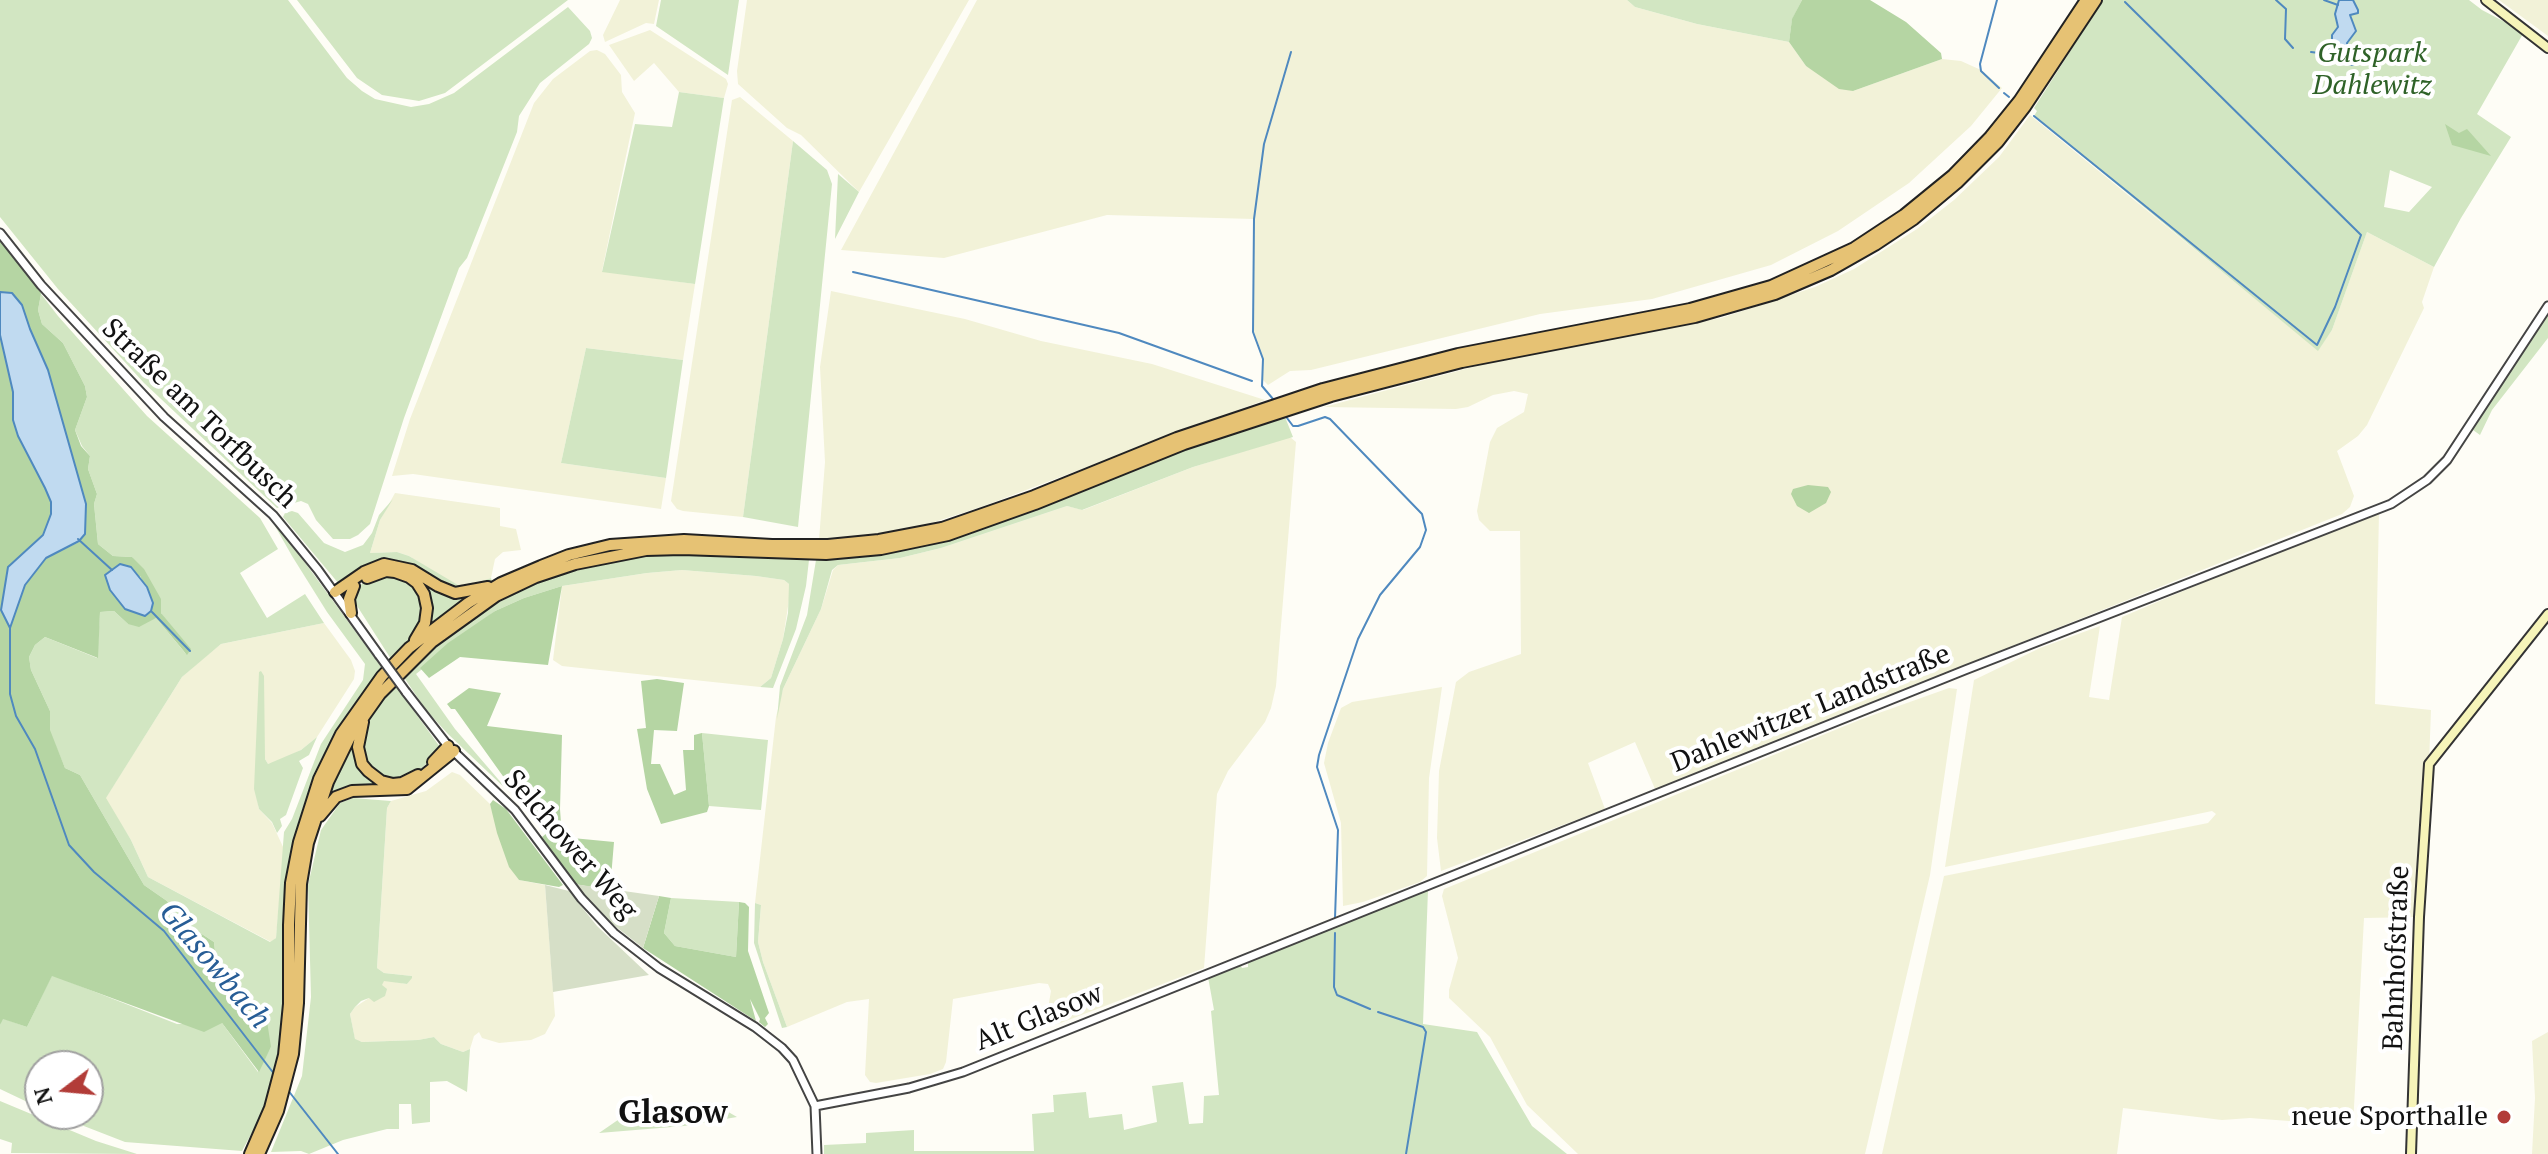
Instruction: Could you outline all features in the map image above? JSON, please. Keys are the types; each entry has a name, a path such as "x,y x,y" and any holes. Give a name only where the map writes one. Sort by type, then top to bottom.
{"highway":[{"path":"337,594 364,572 384,564 412,570 455,593 501,583 569,555 644,541 828,545 914,534 982,515 1177,438 1458,354 1731,299 1781,283 1829,261 1904,215 1966,163 2019,101 2086,0"},
{"path":"1288,405 1462,362 1736,307 1831,270 1896,231 1932,205 1969,172 2004,134 2039,88 2096,0"},
{"path":"255,1153 282,1089 296,1028 299,903 308,843 328,782 351,735 366,713 402,671 445,631 496,596 558,569 592,559 646,550 826,554 909,544 986,523 1273,410"},
{"path":"282,1089 280,1072 288,1018 291,883 305,820 319,779 341,734 360,704 409,648 425,623 427,608 424,594 417,583 403,574 386,571 373,574 337,594"},
{"path":"409,648 442,621 501,583"},
{"path":"351,613 349,599 354,586"},
{"path":"366,713 359,754 368,771 381,781 393,784 412,779 451,748"},
{"path":"308,843 322,812 336,797 352,791 407,789 451,748"}],"main road":[{"path":"2486,0 2548,48"},
{"name":"Bahnhofstraße","path":"2411,1154 2419,917 2429,764 2548,614"}],"street":[{"name":"Straße am Torfbusch","path":"0,233 41,285 164,417 273,515 337,594 379,655"},
{"name":"Dahlewitzer Landstraße","path":"1271,949 1965,670 2368,513 2416,489 2447,460 2548,306"},
{"name":"Selchower Weg","path":"379,655 451,748 515,810 603,923 659,968 755,1027 782,1048 793,1060 815,1106"},
{"name":"Alt Glasow","path":"815,1106 909,1088 960,1073 1271,949"},
{"path":"815,1106 817,1154"}],"green space":[{"path":"0,0 288,0 347,78 375,99 411,107 429,104 454,93 568,7 590,31 592,38 589,44 540,83 519,116 517,132 467,258 459,268 404,418 370,524 358,535 350,539 333,539 316,520 308,504 301,501 277,508 144,383 58,289 0,217"},
{"path":"297,0 568,0 445,93 419,101 382,95 357,78"},
{"path":"620,0 659,0 654,24 646,23 605,42 603,35"},
{"path":"661,0 739,0 728,75 656,26"},
{"path":"747,0 969,0 859,192 801,135 787,128 738,84"},
{"path":"977,0 1627,0 1635,7 1697,24 1789,42 1806,66 1853,91 1942,59 1961,61 1981,70 2002,88 1971,126 1909,183 1838,231 1771,265 1652,299 1540,314 1311,370 1290,371 1268,385 1262,379 1263,359 1253,332 1254,219 1107,215 944,258 841,250"},
{"path":"1627,0 1802,0 1792,20 1789,42 1697,24 1635,7"},
{"path":"1802,0 1870,0 1906,22 1941,53 1942,59 1853,91 1839,89 1806,66 1789,42 1792,19"},
{"name":"Gutspark Dahlewitz","path":"2103,0 2469,0 2524,32 2477,114 2511,137 2434,267 2367,232 2332,330 2318,351 2034,116 2037,111 2034,108","holes":["2390,170 2432,187 2409,212 2384,207"]},
{"path":"2499,0 2548,0 2548,36"},
{"path":"650,30 726,79 728,84 724,98 679,92 654,63 634,81 609,45"},
{"path":"590,51 605,54 621,75 622,92 635,113 602,271 695,284 683,360 586,348 561,463 666,478 661,509 413,474 392,476 410,419 534,103 553,79"},
{"path":"679,92 724,98 695,284 602,272 635,124 672,127"},
{"path":"740,97 793,141 743,517 683,511 671,501 732,100"},
{"path":"2030,115 2318,350 2332,330 2367,232 2434,267 2422,302 2424,308 2367,425 2358,436 2337,451 2354,496 2350,507 2342,514 1655,789 1635,742 1588,763 1605,809 1441,871 1437,838 1439,771 1456,682 1469,672 1521,654 1520,531 1490,531 1479,520 1477,511 1490,442 1497,428 1524,412 1528,394 1514,391 1493,395 1456,409 1324,407 1521,354 1721,318 1815,287 1854,269 1917,229 1954,200 1999,157"},
{"path":"2445,124 2459,133 2467,129 2491,156 2452,145"},
{"path":"793,141 827,170 832,184 798,527 743,517"},
{"path":"838,174 859,192 835,239"},
{"path":"0,236 40,289 38,310 42,324 63,343 85,386 87,397 75,430 81,446 90,456 88,469 97,494 94,504 98,544 113,556 132,557 144,569 161,599 161,613 191,649 187,655 156,618 139,627 128,624 114,611 100,612 98,658 45,637 35,645 29,657 31,670 50,711 50,730 65,768 80,775 144,885 167,901 179,919 214,942 216,960 233,971 244,1007 253,1019 267,1021 271,1047 259,1072 222,1023 204,1032 52,976 27,1027 3,1019 0,1025 0,335 13,391 13,420 51,502 51,514 43,535 8,568 1,610 11,626 25,585 46,558 79,542 86,504 57,403 22,305 12,293 0,292","holes":["140,576 153,603 125,609 122,604"]},
{"path":"831,291 965,319 1041,341 1152,364 1265,400 981,507 919,527 863,537 819,540 825,462 820,367"},
{"path":"41,294 147,416 260,518 278,549 240,573 267,618 305,594 324,623 221,644 182,677 106,798 148,877 270,942 276,938 284,832 321,744 363,680 365,664 327,612 292,556 276,523 382,668 349,711 331,741 316,770 299,820 283,908 282,1023 276,1064 262,1114 242,1151 125,1142 94,1130 104,1130 104,1050 24,1050 24,1100 0,1089 2,1018 27,1027 52,975 177,1024 222,1023 258,1072 271,1047 244,1007 233,971 216,960 214,942 179,919 167,901 144,885 80,775 65,768 49,730 50,711 31,670 29,657 35,645 45,637 97,658 100,612 114,611 128,624 156,618 186,654 132,557 113,556 98,544 94,504 97,494 88,469 90,456 75,430 87,397 85,386 63,343 42,324 38,310"},
{"path":"2548,313 2548,338 2492,410 2480,435 2473,430"},
{"path":"586,348 683,360 666,478 561,463"},
{"path":"1285,417 1293,437 1193,467 1082,510 1067,506 941,548 900,558 838,565 832,570 821,609 783,689 777,719 780,686 807,615 816,560 878,555 970,534 1171,455"},
{"path":"1290,437 1296,442 1276,686 1265,722 1228,771 1217,794 1204,968 1050,1025 1046,1020 1051,991 1048,984 953,999 943,1069 876,1083 870,1082 865,1075 869,999 847,1002 787,1027 763,962 758,942 761,905 755,903 776,717 783,689 821,609 833,570 838,565 900,558 941,548 1067,506 1083,510 1193,467"},
{"path":"1808,485 1828,487 1831,492 1826,503 1809,513 1797,506 1791,494 1793,489"},
{"path":"395,493 500,508 500,526 516,529 521,550 503,552 495,559 491,578 470,586 458,585 397,552 370,553 380,520"},
{"path":"393,499 380,520 370,553 397,552 409,556 458,585 470,585 491,578 492,581 459,591 406,564 339,584 283,517 292,511 298,513 324,543 345,552 363,545 379,515"},
{"path":"2379,513 2375,704 2431,710 2429,764 2419,917 2364,918 2353,1126 2250,1118 2222,1120 2123,1108 2117,1154 1882,1154 1944,876 2208,823 2216,814 2212,811 1945,867 1974,680 2040,648 2100,626 2089,697 2109,700 2122,617 2256,560"},
{"path":"685,553 809,560 796,629 773,688 760,687 771,678 783,639 789,584 784,580 756,576 682,570 562,586 524,598 495,611 416,674 455,729 510,793 426,710 403,676 465,622 524,588 574,569 627,558"},
{"path":"387,566 410,571 443,592 455,595 475,593 422,631 429,613 429,601 417,580 405,572 374,572 350,584 368,572"},
{"path":"682,570 756,576 784,580 789,584 783,639 771,678 760,687 562,666 553,660 562,586"},
{"path":"388,574 412,583 421,595 424,608 415,634 391,659 352,598 356,589 372,577"},
{"path":"562,586 548,665 460,657 429,678 420,668 448,643 495,611"},
{"path":"324,623 351,660 354,679 317,737 280,761 268,764 265,759 255,789 259,809 272,823 284,849 276,938 271,942 148,877 131,840 105,799 182,677 201,660 221,644"},
{"path":"261,671 264,676 265,759 268,764 301,750 317,737 309,755 299,761 303,768 286,815 280,819 282,826 277,833 272,822 259,809 254,789"},
{"path":"657,679 684,683 677,731 654,730 651,764 660,764 674,795 686,790 683,750 694,750 694,735 702,733 709,806 707,812 661,824 647,789 637,729 646,728 641,681"},
{"path":"395,685 440,747 437,754 412,777 391,780 380,777 366,766 360,736 373,712"},
{"path":"1442,687 1429,778 1427,876 1420,882 1343,906 1341,823 1324,763 1341,708 1352,702"},
{"path":"469,688 501,693 487,726 562,735 562,837 614,842 610,890 574,884 542,837 552,829 548,822 505,779 455,709 447,704"},
{"path":"1949,688 1957,689 1930,875 1865,1154 1578,1154 1527,1105 1490,1037 1449,998 1458,958 1442,896 1444,889 1862,719"},
{"path":"702,733 768,740 761,810 709,806"},
{"path":"355,739 369,777 417,781 362,788 324,805"},
{"path":"452,772 460,775 490,804 509,866 519,880 545,885 555,1016 545,1034 531,1040 499,1043 482,1038 479,1032 474,1036 470,1049 463,1052 441,1044 434,1037 355,1040 350,1014 355,1007 369,998 384,980 407,984 412,976 384,973 377,968 387,808 391,801 426,791"},
{"path":"353,798 391,801 387,808 377,968 384,973 412,976 407,984 384,981 382,985 387,989 385,996 374,1002 369,998 355,1007 350,1014 355,1039 362,1042 434,1037 441,1044 463,1052 470,1049 467,1092 447,1081 430,1082 430,1122 412,1124 411,1104 399,1104 399,1129 343,1140 309,1154 301,1151 271,1152 302,1076 311,997 308,885 321,830 340,803"},
{"path":"493,800 506,809 563,885 559,887 519,880 509,867 497,833 490,804"},
{"path":"574,884 659,896 643,948 606,919"},
{"path":"545,885 569,891 597,926 649,975 553,992"},
{"path":"1428,890 1423,1024 1477,1032 1532,1126 1567,1154 824,1154 824,1145 866,1143 866,1133 914,1130 914,1151 1034,1151 1032,1114 1054,1112 1053,1095 1086,1092 1089,1118 1122,1114 1124,1130 1157,1122 1152,1086 1183,1082 1189,1124 1203,1123 1204,1096 1219,1095 1211,1011 1214,1010 1208,977 1240,964 1242,968 1248,967 1248,961"},
{"path":"659,896 671,898 664,933 675,946 736,957 739,902 749,907 748,951 769,1013 765,1018 768,1024 765,1027 759,1022 750,999 756,1021 643,948"},
{"path":"671,898 739,902 736,957 675,946 664,933"},
{"path":"755,903 761,905 758,942 763,962 787,1027 782,1028 754,943"},
{"path":"2548,1032 2548,1154 2532,1154 2535,1098 2532,1041"},
{"path":"0,1101 24,1111 24,1130 70,1130 137,1154 11,1153 12,1143 0,1139"},
{"path":"711,1102 737,1117 684,1126 599,1133 641,1104 646,1125 712,1117"}],"water":[{"path":"2339,0 2353,0 2358,10 2358,13 2350,15 2356,31 2347,43 2348,58 2355,63 2353,65 2339,62 2337,51 2332,46 2332,35 2338,27 2335,14"},
{"path":"0,292 12,293 22,305 48,370 86,504 85,534 79,541 46,558 25,585 10,628 1,610 8,567 43,535 51,514 51,502 13,420 13,392 0,335"},
{"path":"120,564 131,567 147,587 153,603 151,611 145,616 125,609 110,590 105,575"}],"waterway":[{"path":"1997,0 1980,64 1981,71 1999,88"},
{"path":"2276,0 2286,9 2285,39 2293,48"},
{"path":"2324,0 2338,5"},
{"path":"2034,116 2317,345 2335,307 2361,235 2125,2"},
{"path":"2311,52 2334,48"},
{"path":"1273,399 1262,386 1263,359 1253,332 1254,219 1264,144 1291,52"},
{"path":"2004,93 2009,97"},
{"path":"853,272 1119,333 1252,381"},
{"path":"1284,414 1293,426 1325,417 1330,419 1422,514 1426,530 1420,547 1380,595 1358,639 1319,755 1317,767 1338,830 1335,918"},
{"path":"78,539 112,570"},
{"path":"152,612 190,651"},
{"name":"Glasowbach","path":"10,626 10,694 16,716 35,749 69,845 94,872 164,931 275,1075"},
{"path":"1335,933 1334,987 1337,995 1370,1009"},
{"path":"1378,1012 1423,1027 1426,1032 1406,1154"},
{"name":"Glasowbach","path":"287,1089 338,1154"}],"place":[{"name":"neue Sporthalle","path":"2504,1117"}],"district":[{"name":"Glasow","path":"673,1114"}]}
